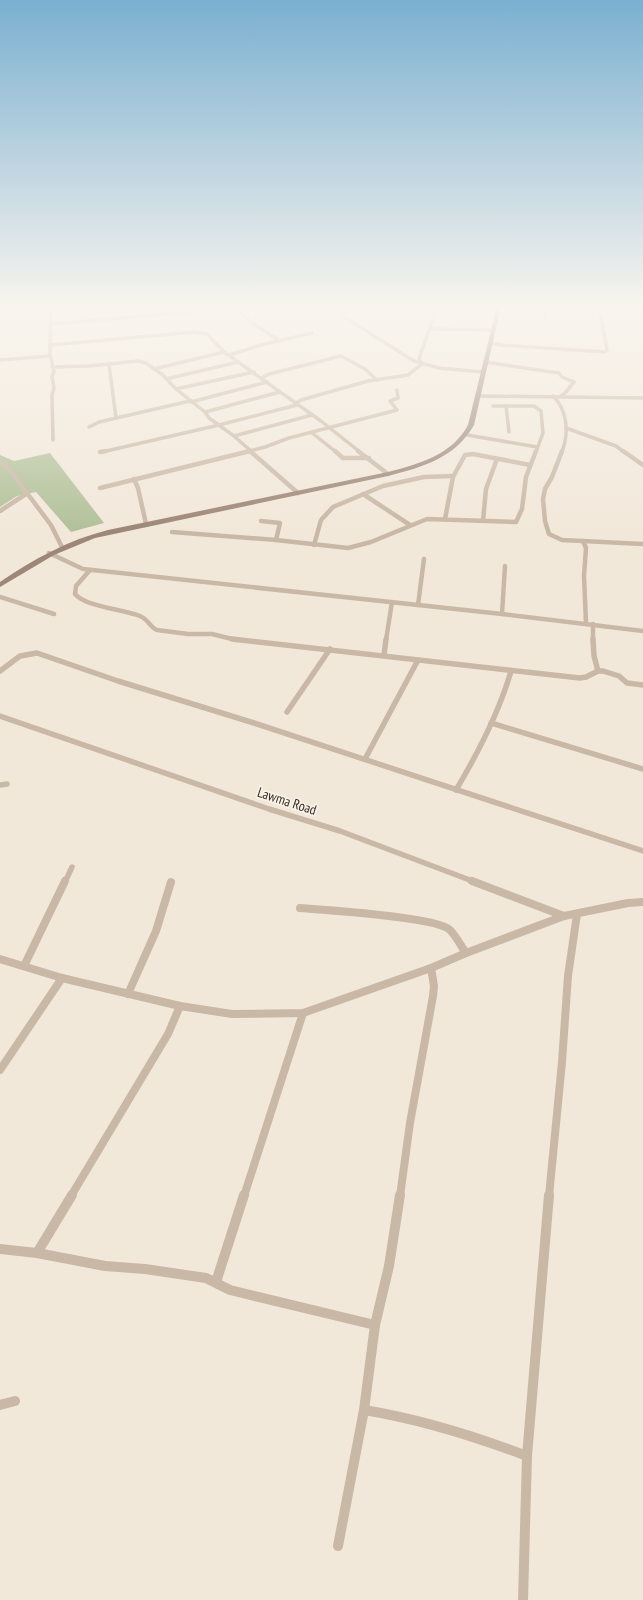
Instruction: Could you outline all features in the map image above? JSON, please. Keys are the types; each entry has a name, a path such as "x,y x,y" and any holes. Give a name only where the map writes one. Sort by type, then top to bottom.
{"main road":[{"path":"0,585 49,554 62,547 86,538 146,524 388,474 407,469 438,456 467,435 474,416 482,381"}],"street":[{"path":"53,381 54,388 52,395 53,440"},
{"path":"111,381 116,418"},
{"path":"168,381 234,436 298,493"},
{"path":"176,389 214,381"},
{"path":"100,452 219,425 297,404 301,400 319,396 331,391 374,381"},
{"path":"561,396 566,393 571,385 574,384 574,382 571,381"},
{"path":"89,428 95,423 248,388 267,382 330,428 388,474"},
{"path":"248,388 259,397"},
{"path":"100,488 397,410 390,401 398,398 397,390"},
{"path":"205,412 280,392"},
{"path":"479,396 643,398"},
{"path":"553,396 560,405 566,419 566,428 564,445 552,477 545,489 543,499 545,521 549,534 555,538 583,541 643,544"},
{"path":"172,532 276,540 348,548 371,542 427,519 512,523 518,520 525,481 542,435 543,426 540,409 534,406 493,406"},
{"path":"506,406 509,432"},
{"path":"234,436 312,415"},
{"path":"566,428 616,446 643,465"},
{"path":"311,432 323,442 330,445 343,458 369,458"},
{"path":"467,435 537,447"},
{"path":"446,519 448,492 452,476 465,455 473,454 530,465"},
{"path":"483,521 485,491 491,471 497,459"},
{"path":"0,462 9,469 26,494 51,525 62,547"},
{"path":"314,545 321,520 333,507 383,486 424,477 452,476"},
{"path":"134,479 138,488 146,524"},
{"path":"0,511 26,494"},
{"path":"363,494 410,525"},
{"path":"261,521 280,523 276,540"},
{"path":"583,541 586,548 584,576 586,623"},
{"path":"49,554 83,569 90,570 586,623 643,631"},
{"path":"418,605 424,559"},
{"path":"502,614 505,566"},
{"path":"90,570 76,586 75,594 77,598 88,603 111,607 146,619 153,629 188,634 212,634 238,640 330,649 580,678 586,677 598,671 614,674 627,683 643,685"},
{"path":"0,598 54,614"},
{"path":"384,655 392,602"},
{"path":"593,624 594,656 598,671"},
{"path":"287,712 330,649"},
{"path":"0,671 20,656 37,653 151,692 365,759 643,851"},
{"path":"365,759 418,660"},
{"path":"456,790 470,766 491,723 506,689 511,671"},
{"name":"Lawma Road","path":"0,716 269,809 340,831 564,916"},
{"path":"491,723 643,770"},
{"path":"0,785 7,784"},
{"path":"24,966 72,867"},
{"path":"128,994 156,931 171,882"},
{"path":"0,959 62,978 180,1006 232,1014 303,1013 431,968 466,953 564,916 628,903 643,902"},
{"path":"300,908 396,917 441,925 450,930 466,953"},
{"path":"523,1600 527,1456 551,1171 562,1062 568,976 577,914"},
{"path":"338,1546 364,1410 375,1325 389,1266 402,1191 410,1123 433,996 434,986 431,968"},
{"path":"0,1070 62,978"},
{"path":"37,1253 168,1034 180,1006"},
{"path":"216,1282 303,1013"},
{"path":"0,1249 37,1253 105,1266 173,1272 206,1278 230,1290 375,1325"},
{"path":"0,1405 15,1401"},
{"path":"364,1410 396,1414 455,1430 527,1456"}],"green space":[{"path":"50,453 104,523 71,532 36,492 17,496 0,507 0,455 14,461"}]}
